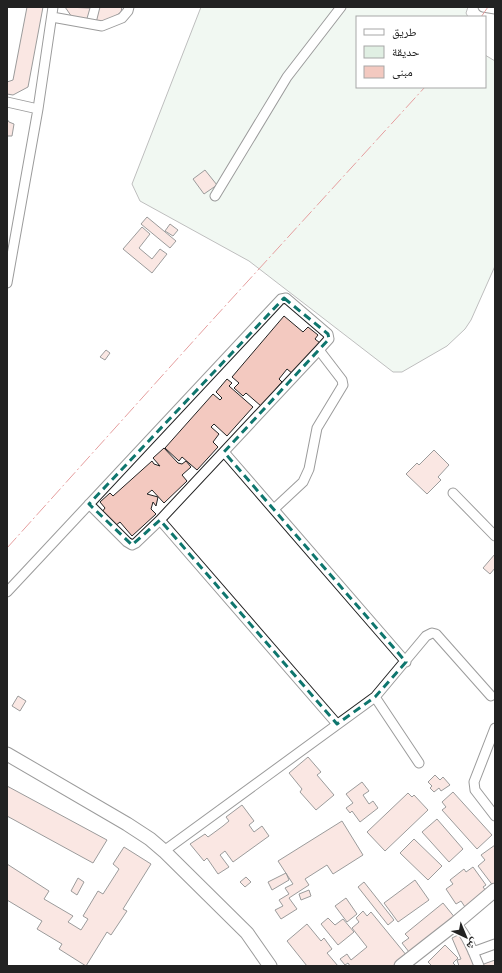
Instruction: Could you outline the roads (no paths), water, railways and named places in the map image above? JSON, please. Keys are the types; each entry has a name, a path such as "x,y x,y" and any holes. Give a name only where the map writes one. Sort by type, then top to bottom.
{"street":[{"path":"7,283 38,109 54,7"},
{"path":"52,17 102,26 122,18 128,11 128,7"},
{"path":"215,196 287,77 341,7"},
{"path":"483,7 495,9"},
{"path":"7,102 38,109"},
{"path":"7,592 281,299 286,298 328,334 329,339 320,350 160,520 136,543 132,545 127,542 90,504"},
{"path":"274,509 303,482 309,469 317,428 343,385 342,380 320,350"},
{"path":"224,452 406,662"},
{"path":"453,493 495,536"},
{"path":"160,520 337,724"},
{"path":"164,851 375,697 406,662 426,636 432,632 436,634 491,696"},
{"path":"375,697 419,763"},
{"path":"495,728 474,782 475,790 495,816"},
{"path":"7,754 150,839 164,851 247,934 270,966"},
{"path":"401,966 495,890"},
{"path":"456,923 463,931 479,966"},
{"path":"473,952 495,944"}]}
